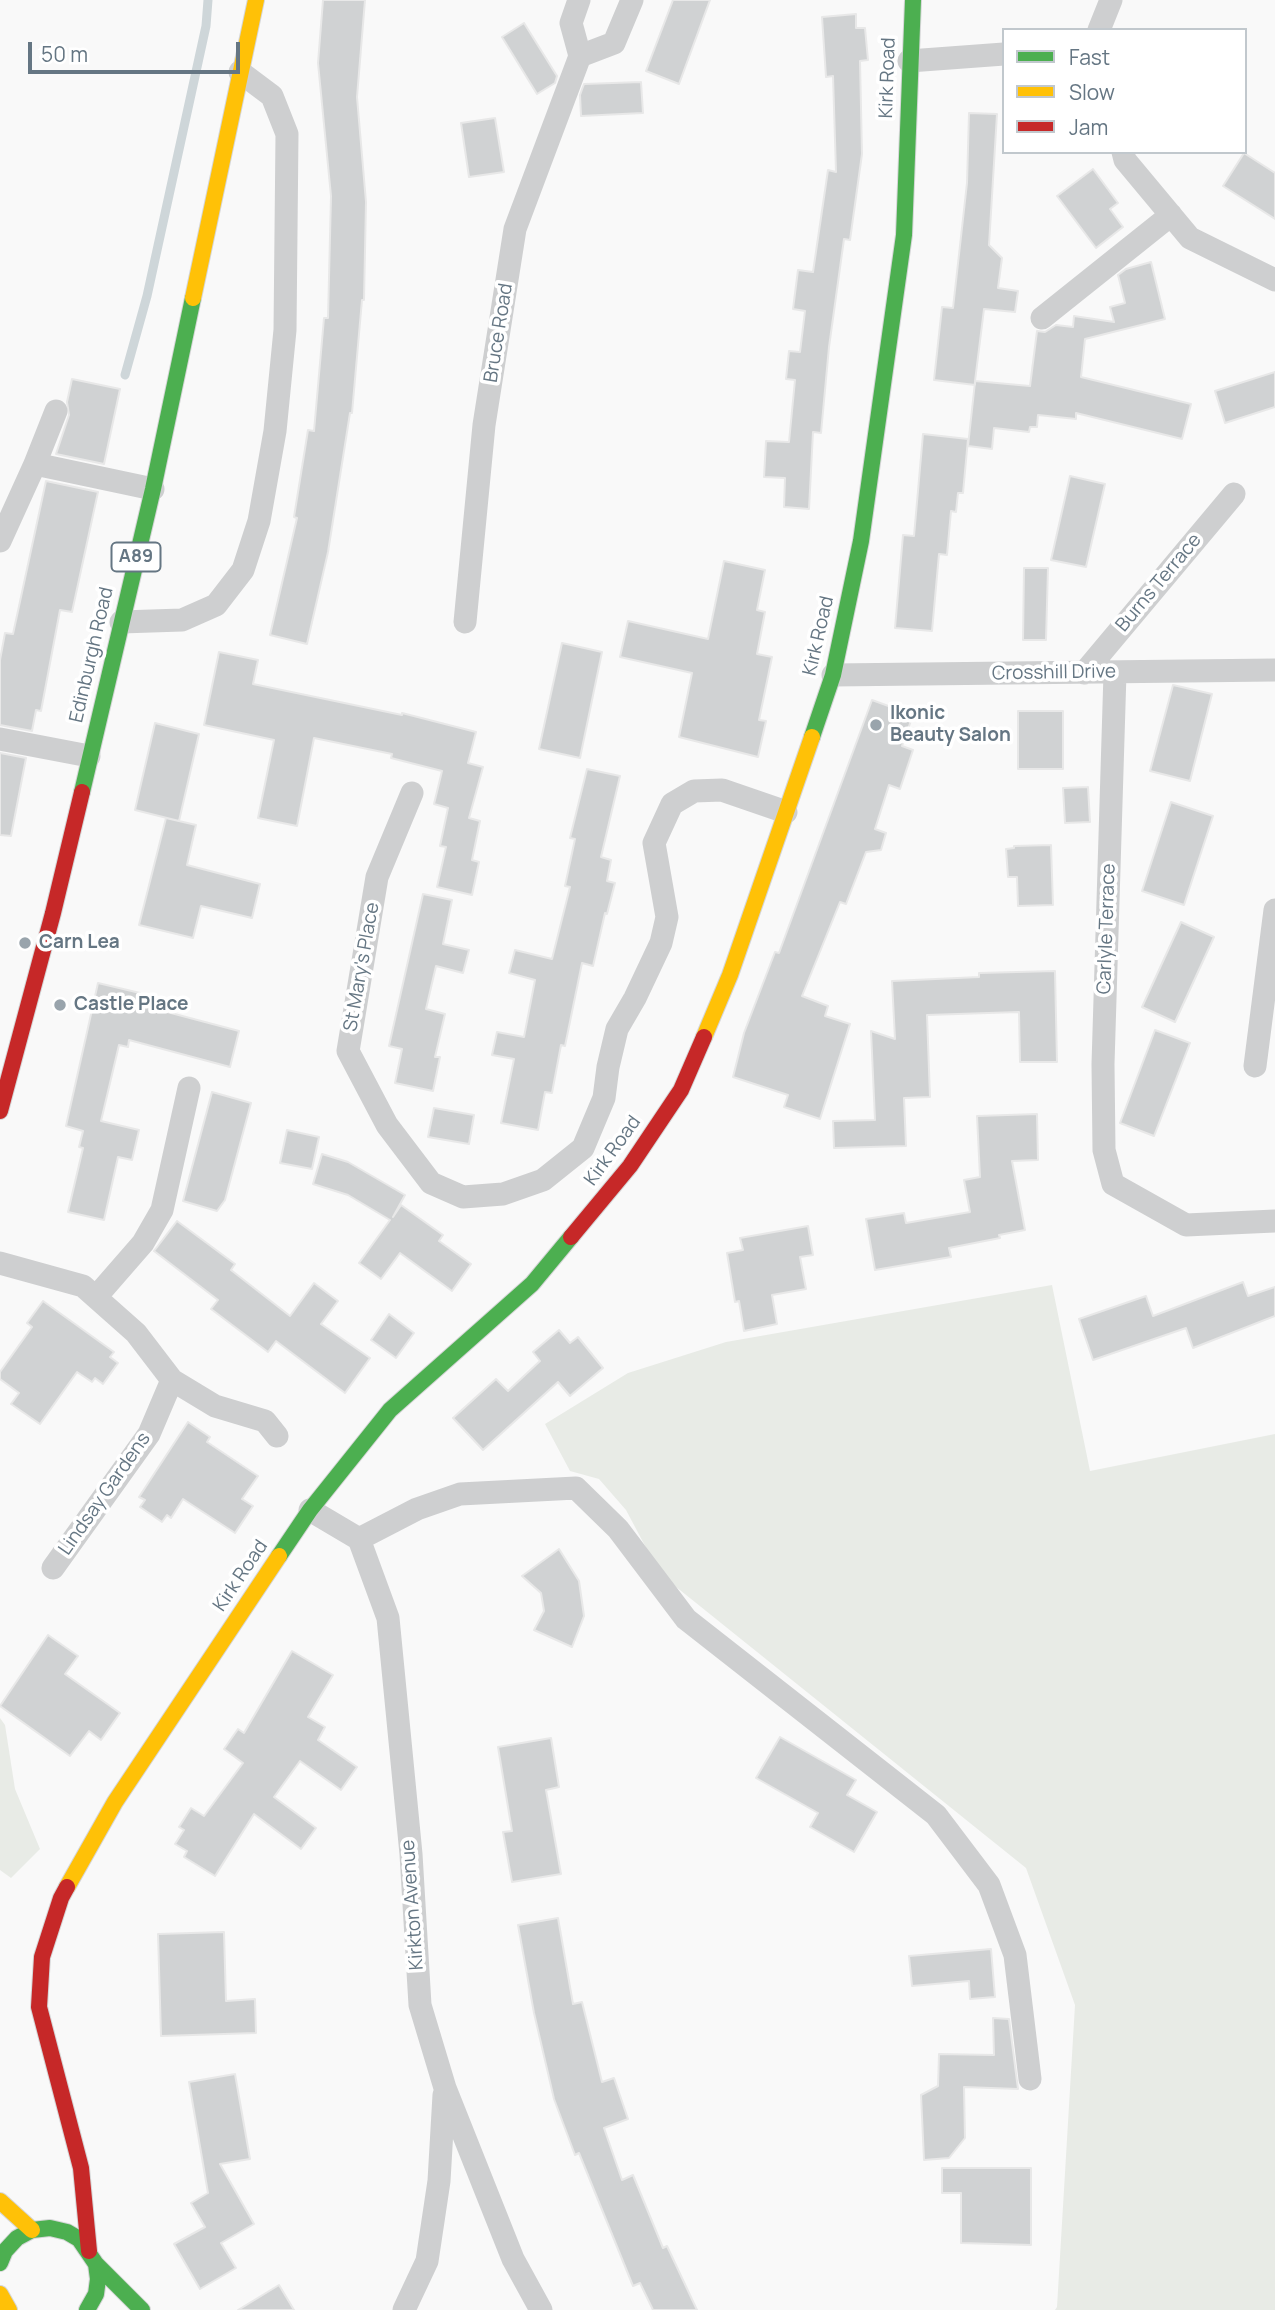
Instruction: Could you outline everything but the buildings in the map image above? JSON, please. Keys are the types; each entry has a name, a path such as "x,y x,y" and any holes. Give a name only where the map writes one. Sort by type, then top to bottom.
{"main road":[{"name":"Edinburgh Road","path":"0,1111 53,913 153,489 256,0"},
{"name":"Kirk Road","path":"90,2309 97,2287 81,2168 39,2007 43,1957 61,1898 115,1802 310,1510 390,1410 532,1284 630,1166 681,1090 730,975 833,675 860,541 904,236 912,0"},
{"path":"50,2228 65,2207 81,2168"},
{"path":"0,2201 32,2230"},
{"path":"2,2251 32,2230 50,2228 67,2232 79,2239 142,2310"}],"street":[{"path":"579,0 571,23 580,56 614,43 632,0"},
{"path":"1100,28 1111,0"},
{"path":"909,61 1002,54"},
{"name":"Bruce Road","path":"465,622 484,425 515,229 580,56"},
{"path":"121,622 182,620 216,605 243,570 258,521 275,431 285,330 287,134 272,96 240,72"},
{"path":"1124,154 1125,160 1190,238 1275,280"},
{"path":"1042,318 1171,215"},
{"path":"0,541 56,411"},
{"path":"35,464 153,489"},
{"name":"Burns Terrace","path":"1084,673 1234,494"},
{"name":"Crosshill Drive","path":"833,675 1275,670"},
{"name":"Carlyle Terrace","path":"1115,673 1103,1063 1104,1150 1113,1184 1186,1226 1275,1221"},
{"path":"0,739 89,757"},
{"name":"St Mary's Place","path":"412,793 377,877 348,1051 387,1125 431,1183 463,1196 503,1194 543,1180 583,1148 604,1098 617,1029 661,943 667,917 654,843 672,804 694,791 722,790 786,812"},
{"path":"1255,1066 1275,910"},
{"path":"96,1297 143,1243 162,1210 189,1088"},
{"path":"0,1263 83,1286 136,1333 172,1380 215,1406 265,1421 276,1436"},
{"name":"Lindsay Gardens","path":"53,1568 149,1434 172,1380"},
{"path":"310,1510 359,1539 417,1509 460,1494 576,1489 618,1529 686,1619 936,1815 989,1885 1015,1955 1030,2079"},
{"name":"Kirkton Avenue","path":"359,1539 388,1618 411,1854 420,2005 444,2088 513,2259 541,2310"},
{"path":"404,2310 427,2261 439,2181 444,2088"}],"shaded area":[{"path":"1052,1285 1090,1471 1275,1434 1275,2310 1055,2310 1075,2005 1026,1868 660,1574 626,1510 599,1479 570,1471 545,1424 628,1373 726,1342"},
{"path":"0,1718 5,1725 15,1789 40,1849 11,1878 0,1870"}],"waterway":[{"path":"125,375 147,296 206,26 208,0"}],"traffic: fast":[{"path":"812,737 833,675 861,541 904,235 913,0"},
{"path":"82,792 153,489 193,298"},
{"path":"279,1556 310,1510 390,1410 532,1284 571,1237"},
{"path":"0,2263 5,2251 17,2238 32,2230 50,2228 67,2232 79,2239 96,2264 96,2294 87,2310"},
{"path":"96,2264 142,2310"}],"traffic: slow":[{"path":"193,298 256,0"},
{"path":"704,1037 730,975 812,737"},
{"path":"67,1887 115,1802 279,1556"},
{"path":"0,2201 32,2230"},
{"path":"0,2294 9,2310"}],"traffic: jam":[{"path":"0,1111 82,792"},
{"path":"571,1237 630,1166 681,1090 704,1037"},
{"path":"67,1887 42,1957 39,2007 81,2168 89,2251"}],"place":[{"name":"Ikonic Beauty Salon","path":"876,725"},
{"name":"Carn Lea","path":"25,943"},
{"name":"Castle Place","path":"60,1005"}]}
